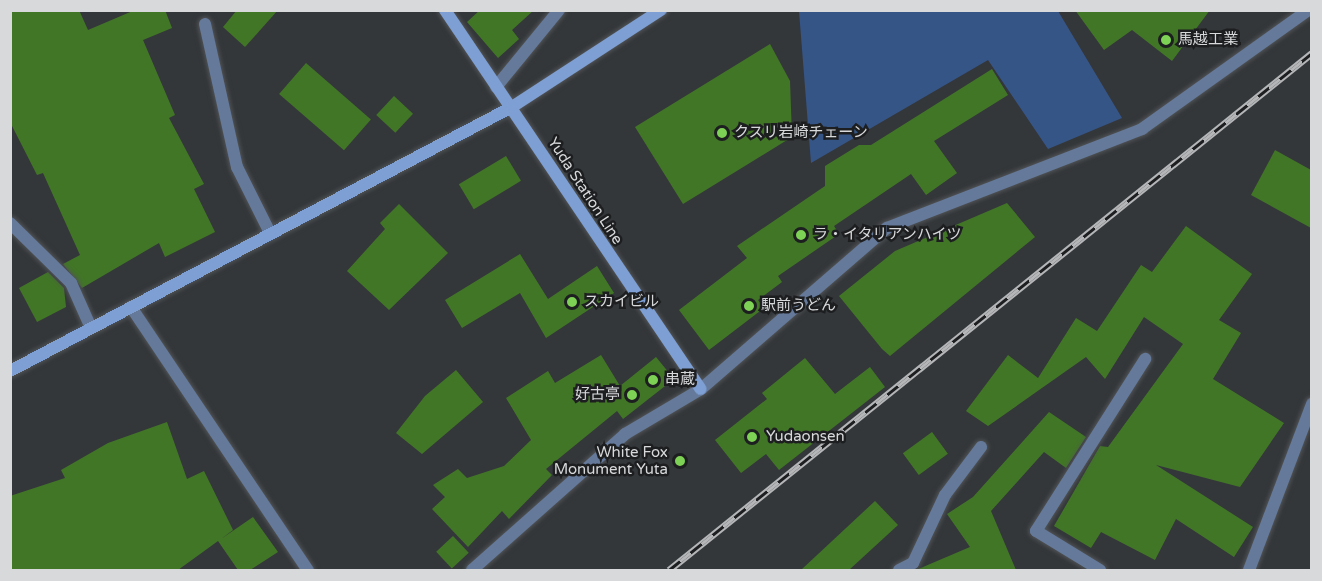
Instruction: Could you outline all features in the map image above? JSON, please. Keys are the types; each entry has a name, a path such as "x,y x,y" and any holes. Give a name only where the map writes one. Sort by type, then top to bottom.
{"street":[{"name":"Yuda Station Line","path":"445,10 701,389"},
{"path":"496,87 559,10"},
{"path":"10,371 512,107 661,10"},
{"path":"472,570 625,434 701,389 886,228 1142,129 1308,10"},
{"path":"205,24 237,167 270,233"},
{"path":"10,223 72,283 91,328"},
{"path":"131,307 308,570"},
{"path":"1100,570 1036,531 1145,359"},
{"path":"1249,570 1311,404"},
{"path":"899,570 913,563 945,495 981,447"}],"shaded area":[{"path":"799,11 1058,11 1122,118 1048,149 988,60 811,163"}],"building":[{"path":"10,10 79,10 88,30 135,10 165,10 172,28 143,40 175,115 169,118 204,184 194,189 215,232 165,257 159,243 82,288 63,264 80,255 43,173 37,175 10,122"},
{"path":"237,10 278,10 245,47 223,27"},
{"path":"480,10 534,10 512,30 519,39 498,58 467,22"},
{"name":"馬越工業","path":"1075,10 1210,10 1172,61 1132,30 1104,50"},
{"path":"770,44 790,81 792,137 683,204 635,127"},
{"path":"306,63 371,119 344,150 279,94"},
{"path":"992,69 1008,95 934,141 957,173 926,195 911,174 834,226 839,234 778,276 782,282 758,300 764,308 709,350 679,310 747,258 737,246 825,186 825,166 859,145 871,145"},
{"path":"394,96 413,114 395,133 376,115"},
{"path":"1275,150 1311,170 1311,228 1251,195"},
{"path":"506,156 521,181 474,209 459,184"},
{"path":"1007,203 1035,237 890,356 839,296 895,251"},
{"path":"399,204 448,253 389,310 347,271 385,229 380,223"},
{"path":"1186,226 1252,274 1219,320 1241,333 1213,379 1284,423 1240,487 1156,465 1253,527 1234,557 1176,519 1155,560 1101,532 1091,548 1054,526 1100,446 1108,447 1183,344 1144,317 1105,379 1086,357 988,426 966,411 1008,355 1038,378 1076,318 1097,331 1141,265 1152,272"},
{"path":"520,254 548,299 597,266 614,293 546,338 520,293 462,328 445,300"},
{"path":"48,272 64,288 66,307 37,322 19,288"},
{"path":"601,355 620,386 656,357 674,379 623,419 617,411 546,469 552,475 509,519 502,511 468,547 432,509 445,497 433,485 458,469 467,478 504,466 531,440 506,398 548,371 555,383"},
{"path":"805,358 835,394 870,367 885,387 779,470 766,454 741,473 715,440 767,399 762,393"},
{"path":"456,370 483,402 422,454 396,433 425,396"},
{"path":"1049,412 1086,437 1066,468 1044,452 991,511 1016,570 916,570 970,547 947,514 973,497"},
{"path":"167,422 187,479 204,471 233,530 221,539 253,517 278,552 250,570 238,570 218,541 178,570 10,570 10,496 65,478 61,470 108,443"},
{"path":"932,432 948,454 919,475 903,453"},
{"path":"875,501 898,525 849,570 801,570"},
{"path":"453,536 469,553 452,569 436,552"}],"railway":[{"path":"669,570 1312,53"}],"place":[{"name":"馬越工業","path":"1166,40"},
{"name":"クスリ岩崎チェーン","path":"722,133"},
{"name":"ラ・イタリアンハイツ","path":"801,235"},
{"name":"スカイビル","path":"572,302"},
{"name":"駅前うどん","path":"749,306"},
{"name":"串蔵","path":"653,380"},
{"name":"好古亭","path":"632,395"},
{"name":"Yudaonsen","path":"752,437"},
{"name":"White Fox Monument Yuta","path":"680,461"}]}
